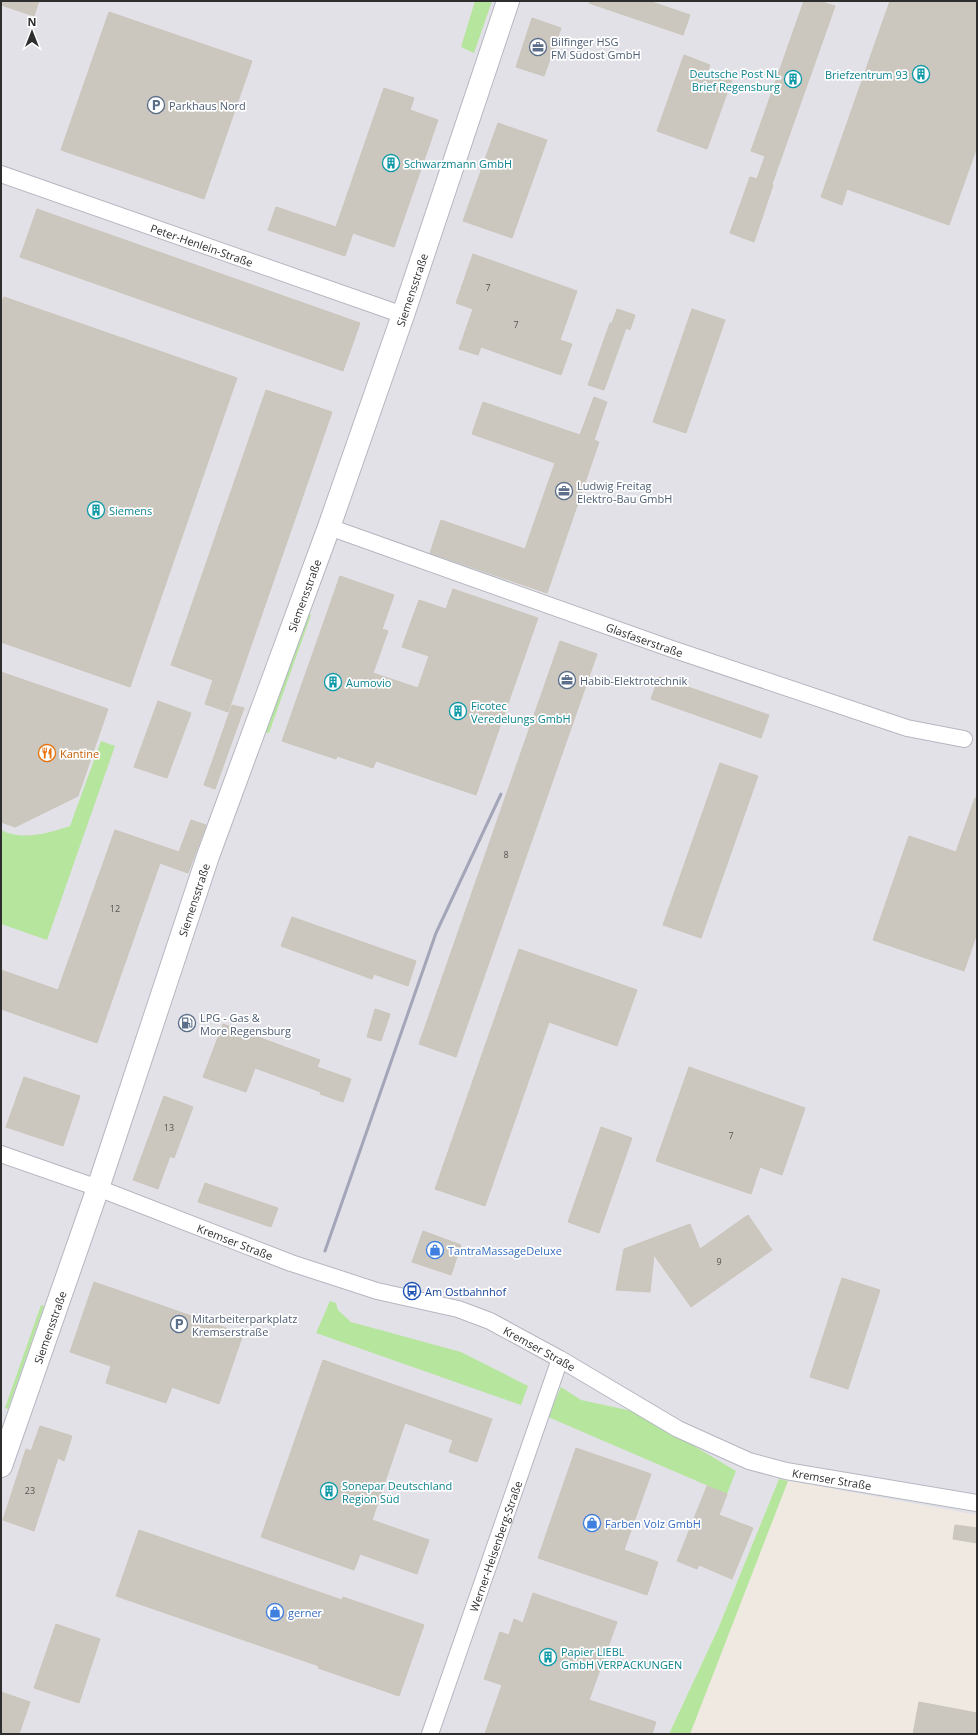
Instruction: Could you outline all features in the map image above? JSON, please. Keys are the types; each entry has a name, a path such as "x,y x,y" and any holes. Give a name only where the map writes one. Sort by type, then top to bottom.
{"street":[{"name":"Siemensstraße","path":"1,1466 98,1188 208,856 329,527 403,316 508,1"},
{"name":"Peter-Henlein-Straße","path":"1,174 403,316"},
{"name":"Glasfaserstraße","path":"329,527 663,646 907,728 964,739"},
{"path":"1,1154 98,1188"},
{"name":"Kremser Straße","path":"98,1188 291,1263 377,1291 458,1309 490,1321 560,1359 678,1429 749,1461 786,1471 977,1503"},
{"name":"Werner-Heisenberg-Straße","path":"430,1734 560,1359"}],"shaded area":[{"path":"1,1 977,1 977,1515 779,1479 718,1629 669,1734 1,1734"}],"green space":[{"path":"475,1 492,1 474,53 461,47"},
{"path":"308,614 311,615 269,733 265,732"},
{"path":"101,741 115,746 47,940 1,924 1,830 18,835 36,835 70,826"},
{"path":"330,1301 336,1303 338,1310 351,1322 461,1352 528,1386 521,1405 316,1333"},
{"path":"41,1305 44,1306 8,1409 5,1408"},
{"path":"561,1387 581,1400 637,1412 736,1471 727,1494 548,1417"},
{"path":"779,1479 788,1481 690,1734 669,1734 718,1629"}],"building":[{"path":"1,1 39,1 34,16 1,5"},
{"path":"590,1 649,1 690,15 683,35 589,3"},
{"name":"Deutsche Post NL Brief Regensburg","path":"804,1 819,1 835,6 772,184 773,185 754,242 730,233 750,177 757,179 765,156 751,151"},
{"name":"Briefzentrum 93","path":"890,1 977,1 977,147 949,225 847,189 842,205 821,197"},
{"name":"Parkhaus Nord","path":"109,12 252,61 204,199 61,150"},
{"name":"Bilfinger HSG FM Südost GmbH","path":"532,18 561,28 544,76 516,67"},
{"path":"684,55 710,65 708,70 732,79 707,149 657,131"},
{"name":"Schwarzmann GmbH","path":"384,88 414,98 410,110 438,120 394,247 353,233 345,256 268,230 276,207 336,227"},
{"path":"498,123 547,140 512,238 463,221"},
{"path":"37,209 360,323 343,371 20,257"},
{"path":"473,254 577,291 560,340 572,344 561,375 481,347 478,355 459,349 473,309 456,303"},
{"name":"Siemens","path":"4,297 237,378 130,687 1,642 1,304"},
{"path":"617,309 635,315 630,330 626,328 604,390 588,385 610,323 612,323"},
{"path":"692,309 725,320 686,433 653,422"},
{"path":"266,390 332,412 228,712 205,704 213,680 171,665"},
{"name":"Ludwig Freitag Elektro-Bau GmbH","path":"594,397 607,402 594,440 599,442 547,593 430,553 441,520 525,549 555,463 472,434 483,402 580,435"},
{"path":"340,576 394,595 382,629 388,631 373,673 418,688 429,656 402,647 419,600 446,609 453,589 538,618 476,795 376,761 373,768 337,756 336,759 282,741"},
{"path":"560,641 597,654 456,1057 419,1044"},
{"name":"Kantine","path":"1,672 108,709 78,796 15,827 1,822"},
{"path":"659,677 769,715 761,738 651,699"},
{"path":"158,701 191,713 167,778 134,767"},
{"path":"232,705 244,708 215,789 204,785"},
{"path":"720,763 758,776 701,938 663,925"},
{"path":"975,798 977,798 977,933 964,971 873,940 909,836 956,852"},
{"path":"191,820 206,825 188,873 160,863 97,1043 1,1009 1,970 58,990 115,830 179,852"},
{"path":"292,917 416,961 408,986 374,974 372,979 281,946"},
{"path":"519,949 637,990 617,1046 549,1022 485,1206 435,1189"},
{"path":"375,1009 390,1014 381,1041 367,1037"},
{"path":"223,1024 320,1060 317,1067 351,1079 343,1102 320,1094 321,1092 255,1068 246,1092 203,1077"},
{"path":"689,1067 805,1108 782,1175 760,1167 751,1194 656,1161"},
{"path":"24,1077 80,1096 63,1146 6,1127"},
{"path":"164,1096 193,1107 174,1158 170,1156 158,1189 133,1180"},
{"path":"601,1127 632,1138 599,1233 568,1222"},
{"path":"205,1183 278,1208 271,1227 198,1202"},
{"path":"748,1215 772,1250 691,1307 654,1255 650,1292 616,1290 624,1249 690,1224 700,1249"},
{"path":"423,1231 461,1245 451,1275 412,1262"},
{"path":"842,1278 880,1290 848,1389 810,1377"},
{"path":"94,1282 243,1334 219,1404 172,1387 166,1403 106,1383 111,1366 70,1352"},
{"name":"Sonepar Deutschland Region Süd","path":"323,1360 492,1419 477,1462 449,1452 453,1440 405,1423 372,1520 429,1540 417,1574 360,1554 354,1570 261,1537"},
{"path":"40,1426 72,1436 64,1461 58,1458 34,1531 3,1520 26,1449 31,1451"},
{"name":"Farben Volz GmbH","path":"576,1448 651,1474 624,1550 658,1562 647,1595 538,1558"},
{"path":"707,1486 727,1494 719,1515 753,1528 732,1579 699,1565 697,1569 677,1561"},
{"path":"955,1525 977,1528 977,1543 953,1539"},
{"name":"gerner","path":"139,1530 342,1600 343,1597 424,1625 399,1696 318,1668 319,1666 116,1596"},
{"name":"Papier LIEBL GmbH VERPACKUNGEN","path":"533,1593 617,1622 589,1700 656,1722 652,1734 485,1734 502,1685 484,1679 500,1632 509,1635 514,1619 523,1623"},
{"path":"56,1624 100,1639 79,1703 34,1688"},
{"path":"1,1692 30,1702 19,1734 1,1734"},
{"path":"919,1702 977,1713 975,1734 913,1734"}],"railway":[{"path":"325,1251 436,933 501,794"}],"place":[{"name":"Bilfinger HSG FM Südost GmbH","path":"538,47"},
{"name":"Briefzentrum 93","path":"921,74"},
{"name":"Deutsche Post NL Brief Regensburg","path":"793,79"},
{"name":"Parkhaus Nord","path":"156,105"},
{"name":"Schwarzmann GmbH","path":"391,163"},
{"name":"Ludwig Freitag Elektro-Bau GmbH","path":"564,491"},
{"name":"Siemens","path":"96,510"},
{"name":"Habib-Elektrotechnik","path":"567,680"},
{"name":"Aumovio","path":"333,682"},
{"name":"Ficotec Veredelungs GmbH","path":"458,711"},
{"name":"Kantine","path":"47,753"},
{"name":"LPG - Gas & More Regensburg","path":"187,1023"},
{"name":"TantraMassageDeluxe","path":"435,1250"},
{"name":"Am Ostbahnhof","path":"412,1291"},
{"name":"Mitarbeiterparkplatz Kremserstraße","path":"179,1324"},
{"name":"Sonepar Deutschland Region Süd","path":"329,1491"},
{"name":"Farben Volz GmbH","path":"592,1523"},
{"name":"gerner","path":"275,1612"},
{"name":"Papier LIEBL GmbH VERPACKUNGEN","path":"548,1657"}]}
